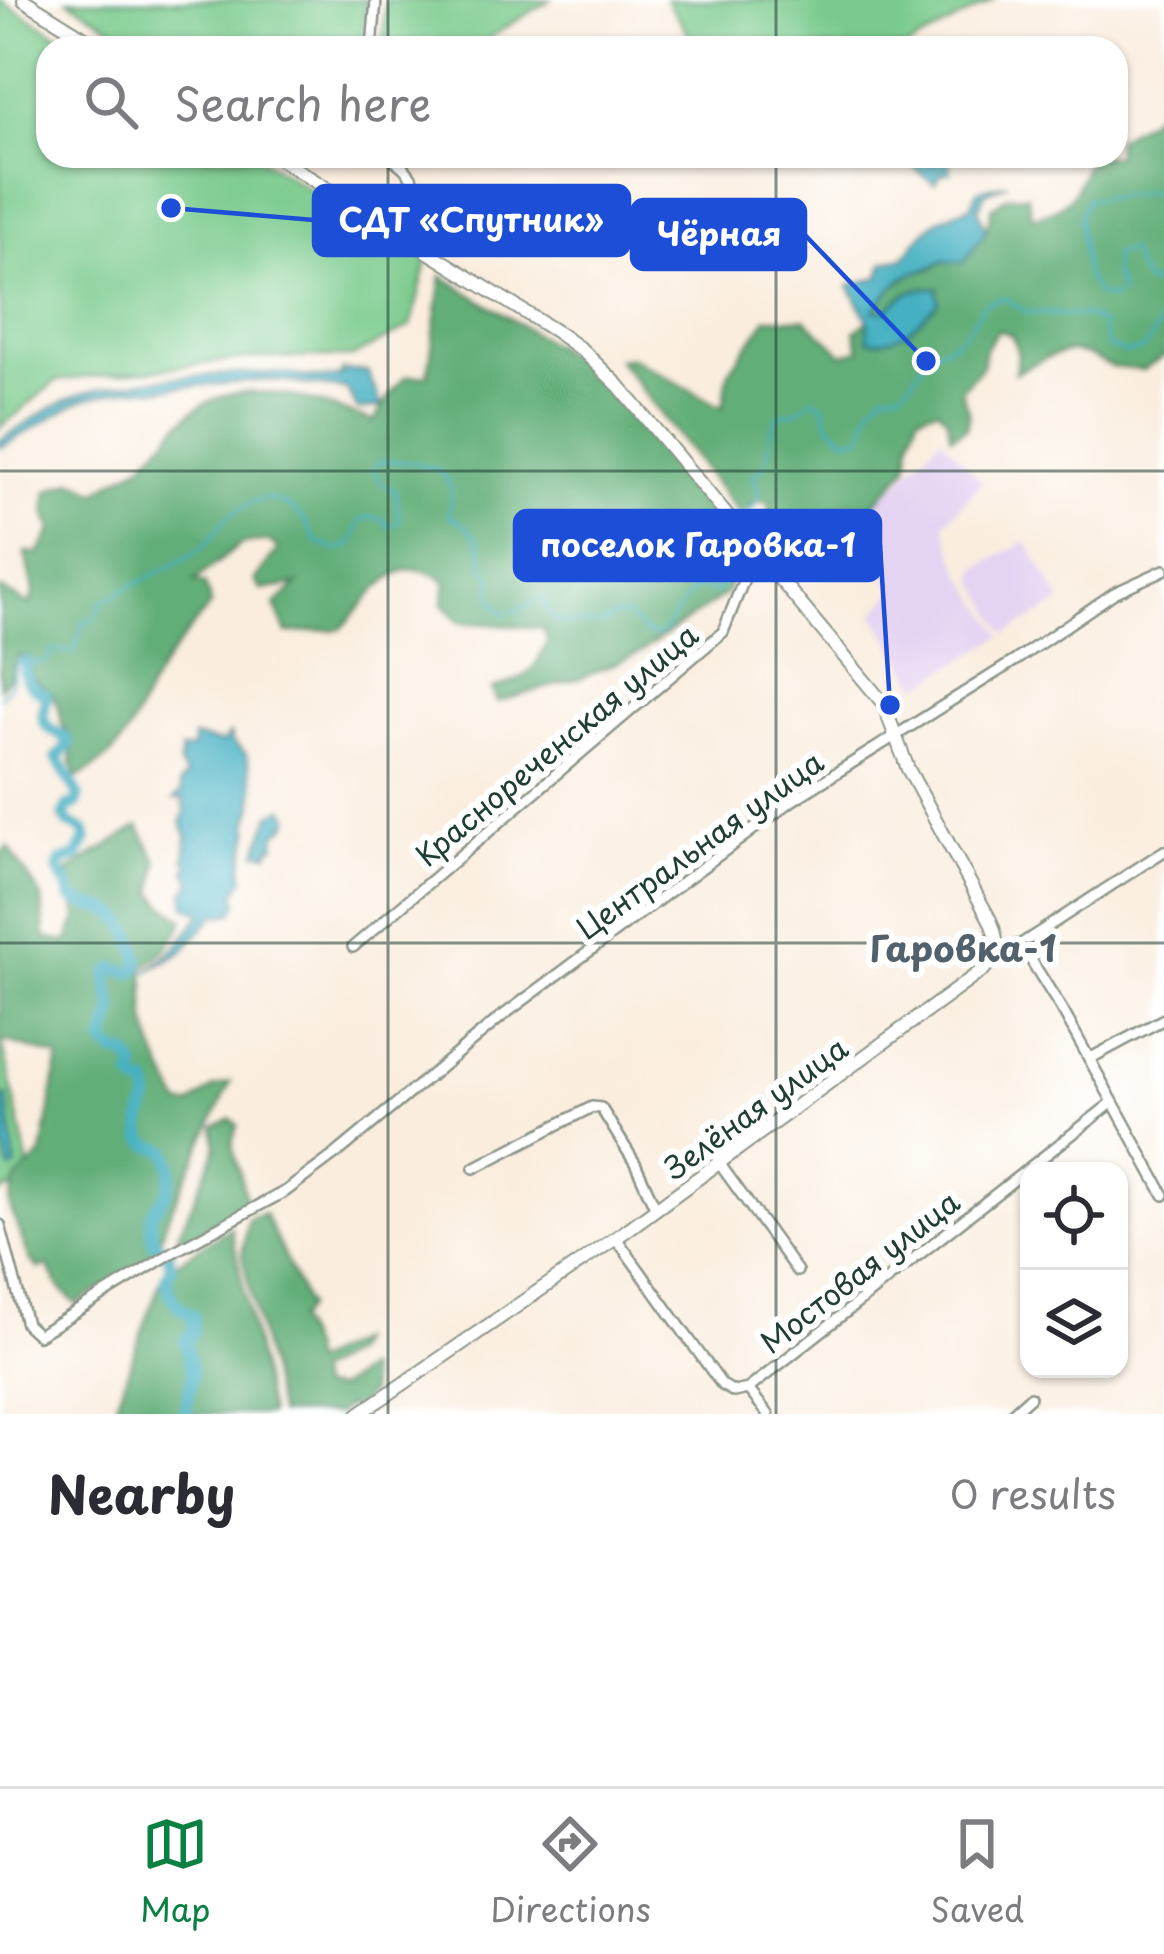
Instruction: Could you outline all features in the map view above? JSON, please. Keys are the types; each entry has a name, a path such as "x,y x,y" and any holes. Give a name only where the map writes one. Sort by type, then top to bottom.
{"main road":[{"path":"24,0 82,36"},
{"path":"294,168 582,350 619,386 883,703 908,769 996,933 996,952"},
{"name":"Зелёная улица","path":"359,1414 656,1209 983,970 996,952"}],"street":[{"path":"373,36 376,0"},
{"path":"403,168 412,180 413,215 405,237"},
{"name":"Краснореченская улица","path":"353,947 712,643 723,632 753,548"},
{"name":"Центральная улица","path":"0,1225 26,1324 38,1335 175,1251 286,1191 501,1017 794,800 1016,660 1114,592 1164,570"},
{"name":"Зелёная улица","path":"996,952 1021,944 1164,851"},
{"path":"1021,944 1164,1194"},
{"path":"1089,1059 1164,1018"},
{"name":"Мостовая улица","path":"748,1389 1113,1102"},
{"path":"474,1168 592,1107 601,1108 635,1162 656,1209"},
{"path":"719,1163 797,1271"},
{"path":"616,1238 722,1384 734,1392 748,1389 768,1414"},
{"path":"1011,1414 1030,1397"}],"shaded area":[{"path":"941,437 982,482 944,524 960,570 1003,636 919,686 874,614 895,590 852,530"},
{"path":"1026,541 1062,602 1006,634 977,583 976,569"}],"green space":[{"path":"0,0 60,36 36,36 36,168 276,168 427,261 411,326 352,357 254,358 56,381 0,428"},
{"path":"68,0 366,0 364,36 126,36"},
{"path":"386,0 550,0 492,36 383,36"},
{"path":"666,0 993,0 928,36 690,36"},
{"path":"1164,105 1164,356 1144,370 1111,367 1070,351 1015,373 1018,354 1012,335 998,330 985,349 982,366 961,390 969,414 966,428 951,436 947,418 937,408 918,415 908,466 871,508 847,503 792,538 786,520 766,532 758,531 770,511 769,501 756,502 739,514 618,359 631,357 723,408 728,373 767,318 805,319 843,354 860,350 855,331 868,320 937,288 915,290 886,311 873,311 894,286 915,272 932,269 986,231 992,208 1007,196 1027,195 1033,217 1065,203 1084,168 1128,168 1128,131"},
{"path":"442,276 578,361 613,395 742,549 726,594 637,654 580,678 497,702 492,689 521,678 538,661 548,641 542,628 459,622 443,604 446,582 414,569 387,580 341,629 287,633 275,605 298,584 261,590 255,580 278,549 269,541 241,544 194,581 205,584 211,605 161,669 122,742 77,778 71,761 73,740 62,725 53,695 32,677 29,656 16,657 0,688 0,589 30,605 34,590 25,552 39,553 52,530 45,510 48,491 73,481 98,492 145,461 196,409 237,393 285,395 374,422 406,376 428,375"},
{"path":"139,826 158,862 154,892 184,919 168,946 143,967 153,1045 180,1104 190,1106 213,1088 231,1082 153,1258 76,1304 59,1287 48,1266 39,1269 30,1260 9,1205 16,1180 42,1154 59,1057 0,1040 0,854 8,846 42,898 45,938 67,942 77,919 68,871"},
{"path":"0,1032 32,1180 0,1193"},
{"path":"231,1119 238,1125 232,1143 247,1202 187,1239 178,1235 216,1149 214,1127"},
{"path":"264,1213 307,1306 297,1320 311,1363 356,1341 351,1353 315,1373 319,1388 337,1389 366,1369 370,1392 355,1411 346,1406 337,1414 278,1414 242,1255 248,1218"},
{"path":"231,1227 269,1414 112,1414 164,1271"}],"water":[{"path":"915,168 950,168 951,172 941,174 935,183"},
{"path":"1008,183 984,194 978,210 986,231 963,263 943,261 908,276 874,310 886,311 922,288 937,288 939,302 899,335 868,340 868,320 849,286 880,277 884,262 904,258 932,225 971,206 978,190"},
{"path":"342,371 367,371 382,407 358,410 346,389 269,380 132,388 82,400 0,448 0,440 50,409 104,388 222,375 333,378 342,376"},
{"path":"230,734 247,755 254,786 244,879 235,894 238,902 233,913 214,916 181,953 146,972 175,949 202,913 186,906 184,891 192,880 186,870 183,799 174,799 182,792 180,784 186,776 179,765 181,750 193,747 193,737 222,743"},
{"path":"284,808 290,816 275,835 276,845 269,853 257,852 271,814"},
{"path":"7,1096 16,1167 11,1170 2,1099"}],"waterway":[{"path":"1164,191 1087,199 1079,218 1086,277 1098,295 1114,299 1121,290 1113,274 1114,255 1129,250 1148,284 1162,285 1164,297"},
{"path":"741,521 757,501 753,475 766,465 777,416 797,411 812,399 823,404 829,424 847,439 862,436 872,405 885,392 901,390 912,380 932,349 964,334 985,303 1005,298 1026,312 1089,317 1102,324 1108,347 1127,353 1144,349 1159,327 1164,307"},
{"path":"0,697 19,660 38,664 48,660 50,651 74,652 83,621 92,621 103,601 190,556 229,516 254,501 285,504 304,519 316,542 338,550 352,544 360,521 383,519 389,527 400,521 395,491 373,470 379,462 419,464 446,477 451,492 449,515 478,542 484,567 493,577 493,598 505,614 544,598 547,612 560,624 602,624 627,615 655,636 666,631 693,590 718,592 735,529"},
{"path":"26,662 28,683 46,695 44,721 69,744 57,758 79,796 64,816 84,831 86,840 77,856 60,862 58,871 71,898 111,911 123,920 137,951 139,966 132,973 114,968 108,975 114,1009 104,1043 117,1054 126,1054 136,1068 133,1077 147,1085 143,1139 167,1150 171,1162 169,1186 151,1223 153,1242 168,1251 171,1269 166,1277 171,1296 194,1316 192,1334 185,1340 192,1375 185,1414"}],"place":[{"name":"СДТ «Спутник»","path":"171,208"},
{"name":"Чёрная","path":"926,361"},
{"name":"поселок Гаровка-1","path":"890,705"}],"district":[{"name":"Гаровка-1","path":"963,947"}]}
